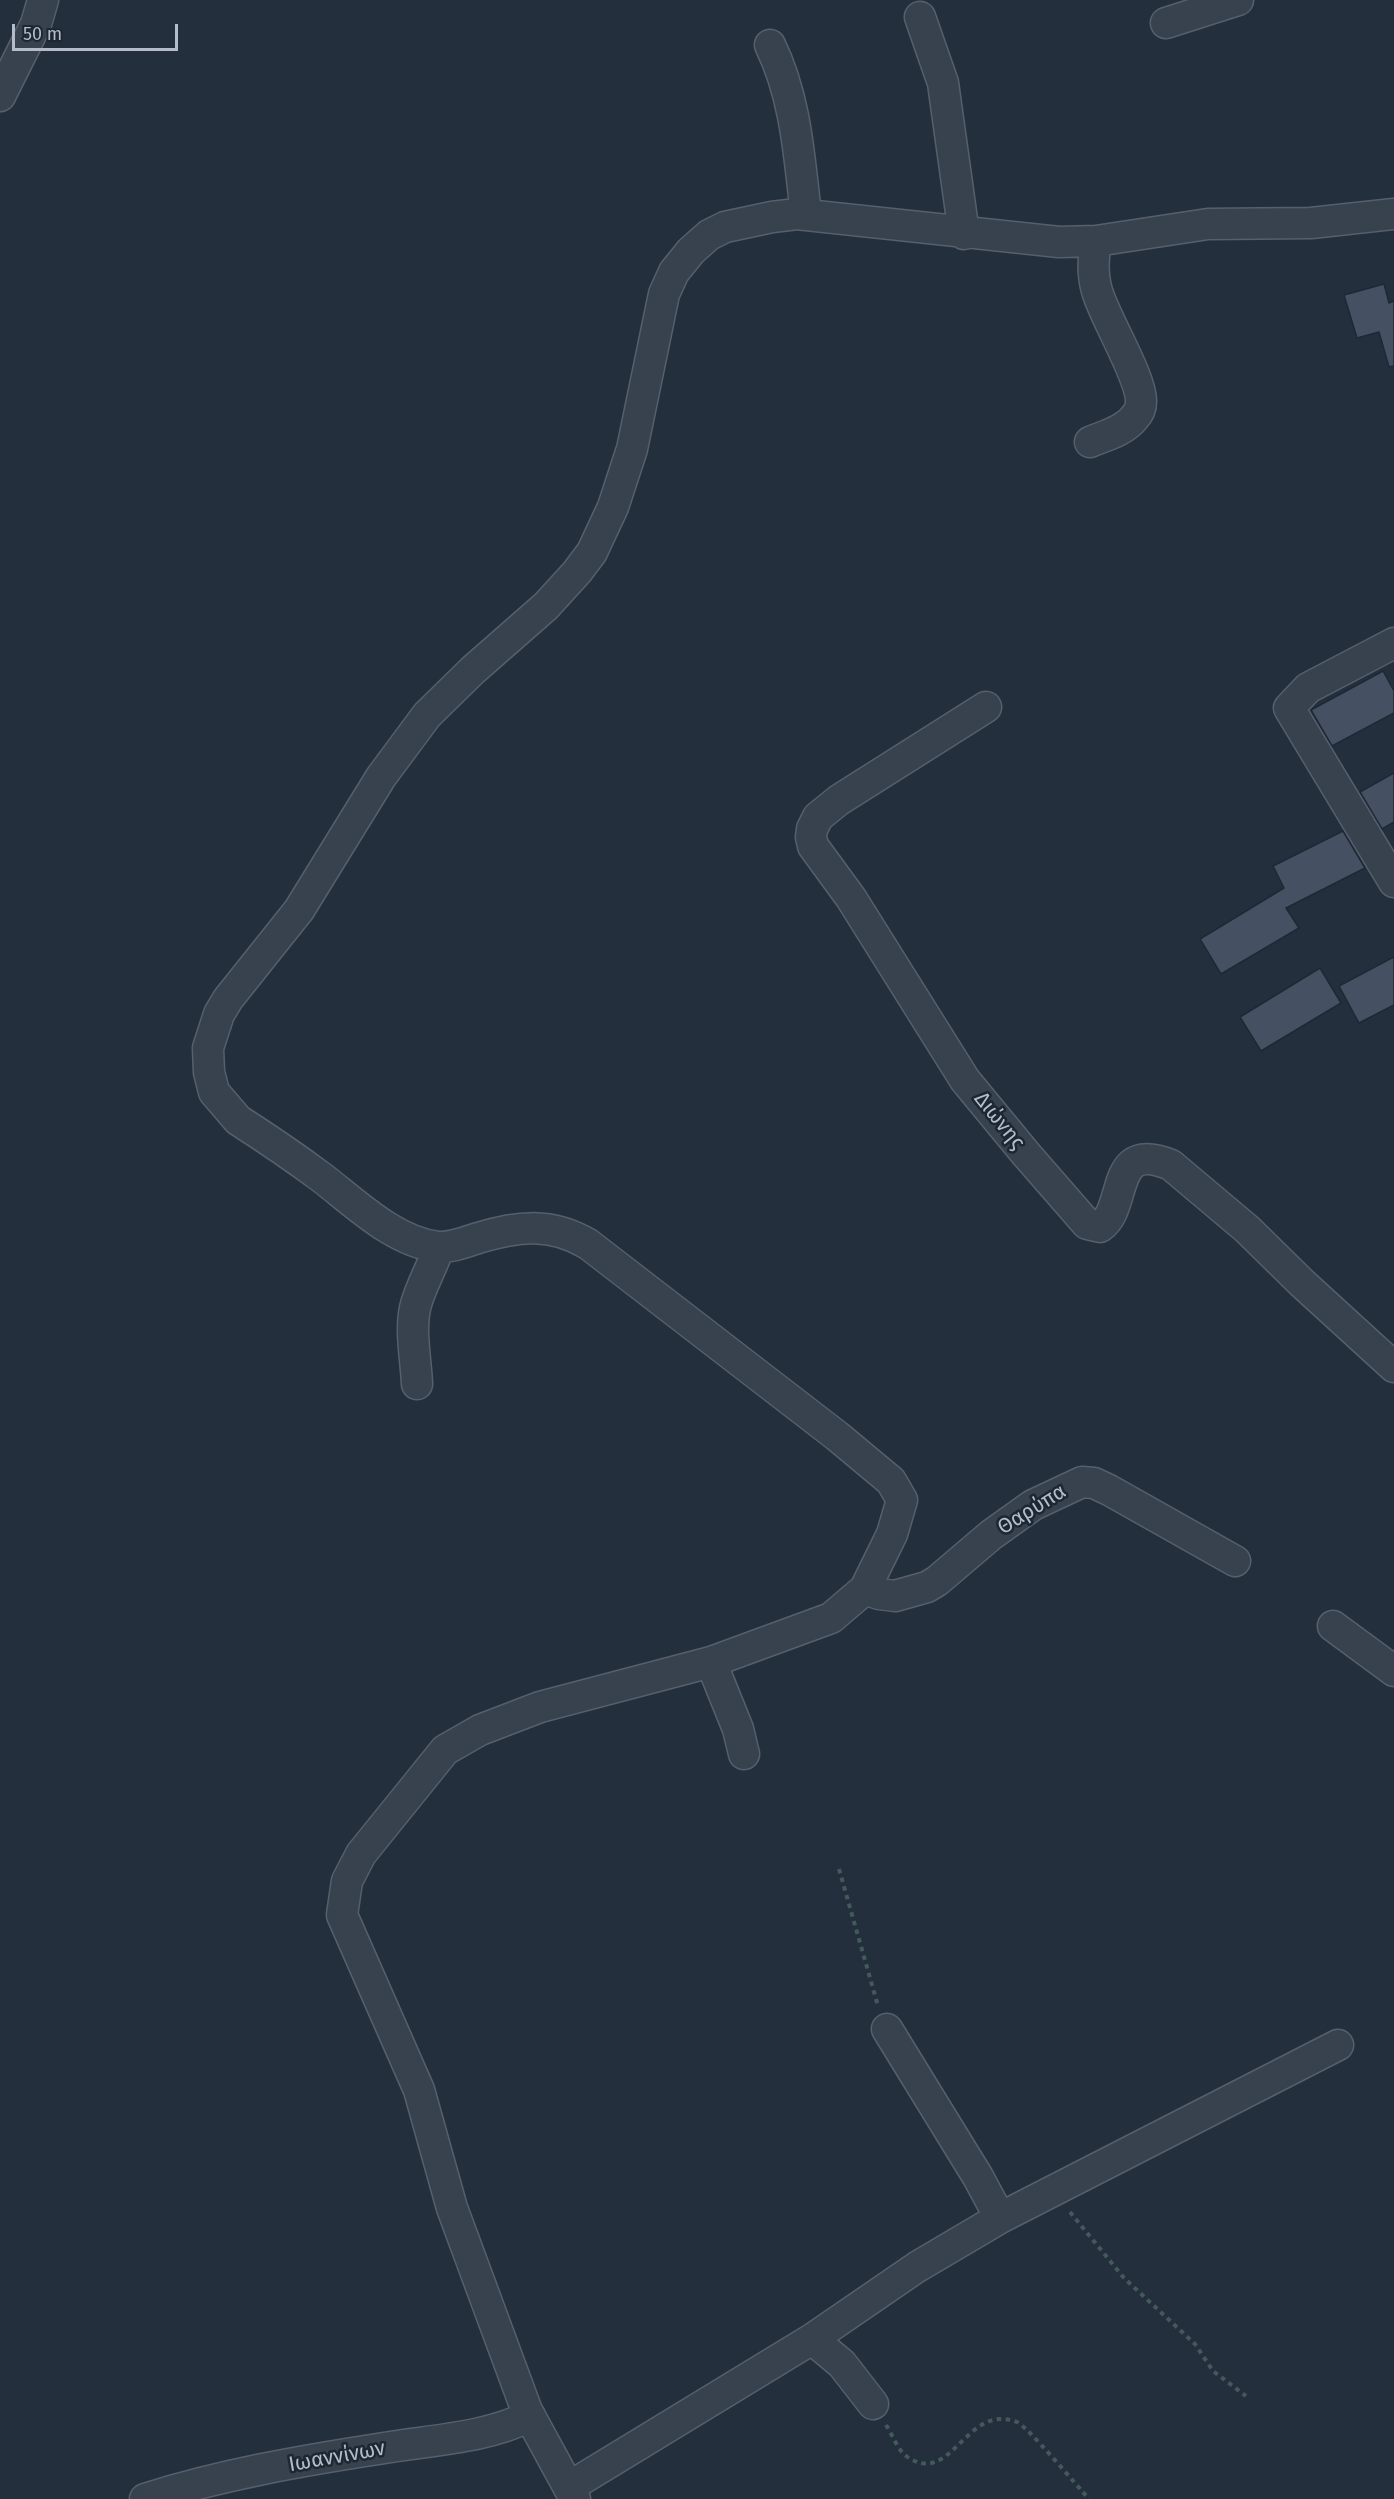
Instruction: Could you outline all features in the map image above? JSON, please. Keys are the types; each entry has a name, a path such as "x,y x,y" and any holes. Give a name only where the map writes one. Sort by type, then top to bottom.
{"street":[{"path":"0,96 36,24 44,0"},
{"path":"1166,23 1238,0"},
{"path":"920,17 943,83 964,234"},
{"path":"770,45 784,75 790,97 806,214"},
{"path":"1338,2045 1000,2218 917,2267 812,2338 572,2493 530,2416 452,2208 419,2090 342,1915 347,1881 361,1854 445,1750 480,1730 540,1707 711,1662 831,1618 865,1589 892,1534 902,1500 891,1481 837,1436 572,1234 546,1228 532,1228 504,1231 439,1247 413,1240 399,1233 238,1120 214,1092 209,1072 208,1048 213,1028 228,999 299,910 361,807 416,728 472,670 546,606 592,552 621,487 636,431 664,294 679,264 697,244 725,227 772,217 806,214 1039,241 1096,241 1198,224 1311,223 1394,213"},
{"path":"1090,442 1130,423 1137,415 1141,402 1134,377 1105,315 1097,292 1093,273 1096,241"},
{"path":"1394,643 1308,688 1289,708 1394,882"},
{"name":"Διώνης","path":"986,708 873,778 818,817 812,829 813,846 857,907 965,1080 1088,1224 1100,1227 1112,1216 1118,1192 1130,1167 1146,1159 1171,1165 1247,1228 1302,1283 1394,1367"},
{"path":"417,1384 414,1316 418,1298 439,1247"},
{"name":"Θαρύπα","path":"865,1589 895,1596 927,1587 1026,1509 1082,1482 1094,1483 1109,1490 1235,1561"},
{"path":"1333,1626 1394,1671"},
{"path":"711,1662 738,1729 744,1754"},
{"path":"887,2029 978,2176 1000,2218"},
{"path":"812,2338 842,2364 873,2404"},
{"name":"Ιωαννίνων","path":"145,2499 192,2486 322,2458 486,2431 508,2426 530,2416"}],"path":[{"path":"839,1869 872,1987 887,2029"},
{"path":"1052,2190 1124,2278 1195,2344 1213,2371 1246,2397"},
{"path":"873,2404 905,2455 924,2464 942,2460 980,2424 1001,2418 1019,2423 1089,2499"}],"building":[{"path":"1384,284 1389,303 1394,301 1394,366 1389,367 1379,332 1357,338 1344,295"},
{"path":"1383,671 1394,691 1394,713 1332,746 1311,710"},
{"path":"1394,773 1394,822 1382,829 1360,792"},
{"path":"1343,831 1365,868 1286,908 1299,928 1221,974 1200,939 1284,888 1273,866"},
{"path":"1394,957 1394,1005 1359,1023 1339,986"},
{"path":"1320,968 1341,1003 1261,1051 1240,1017"}]}
